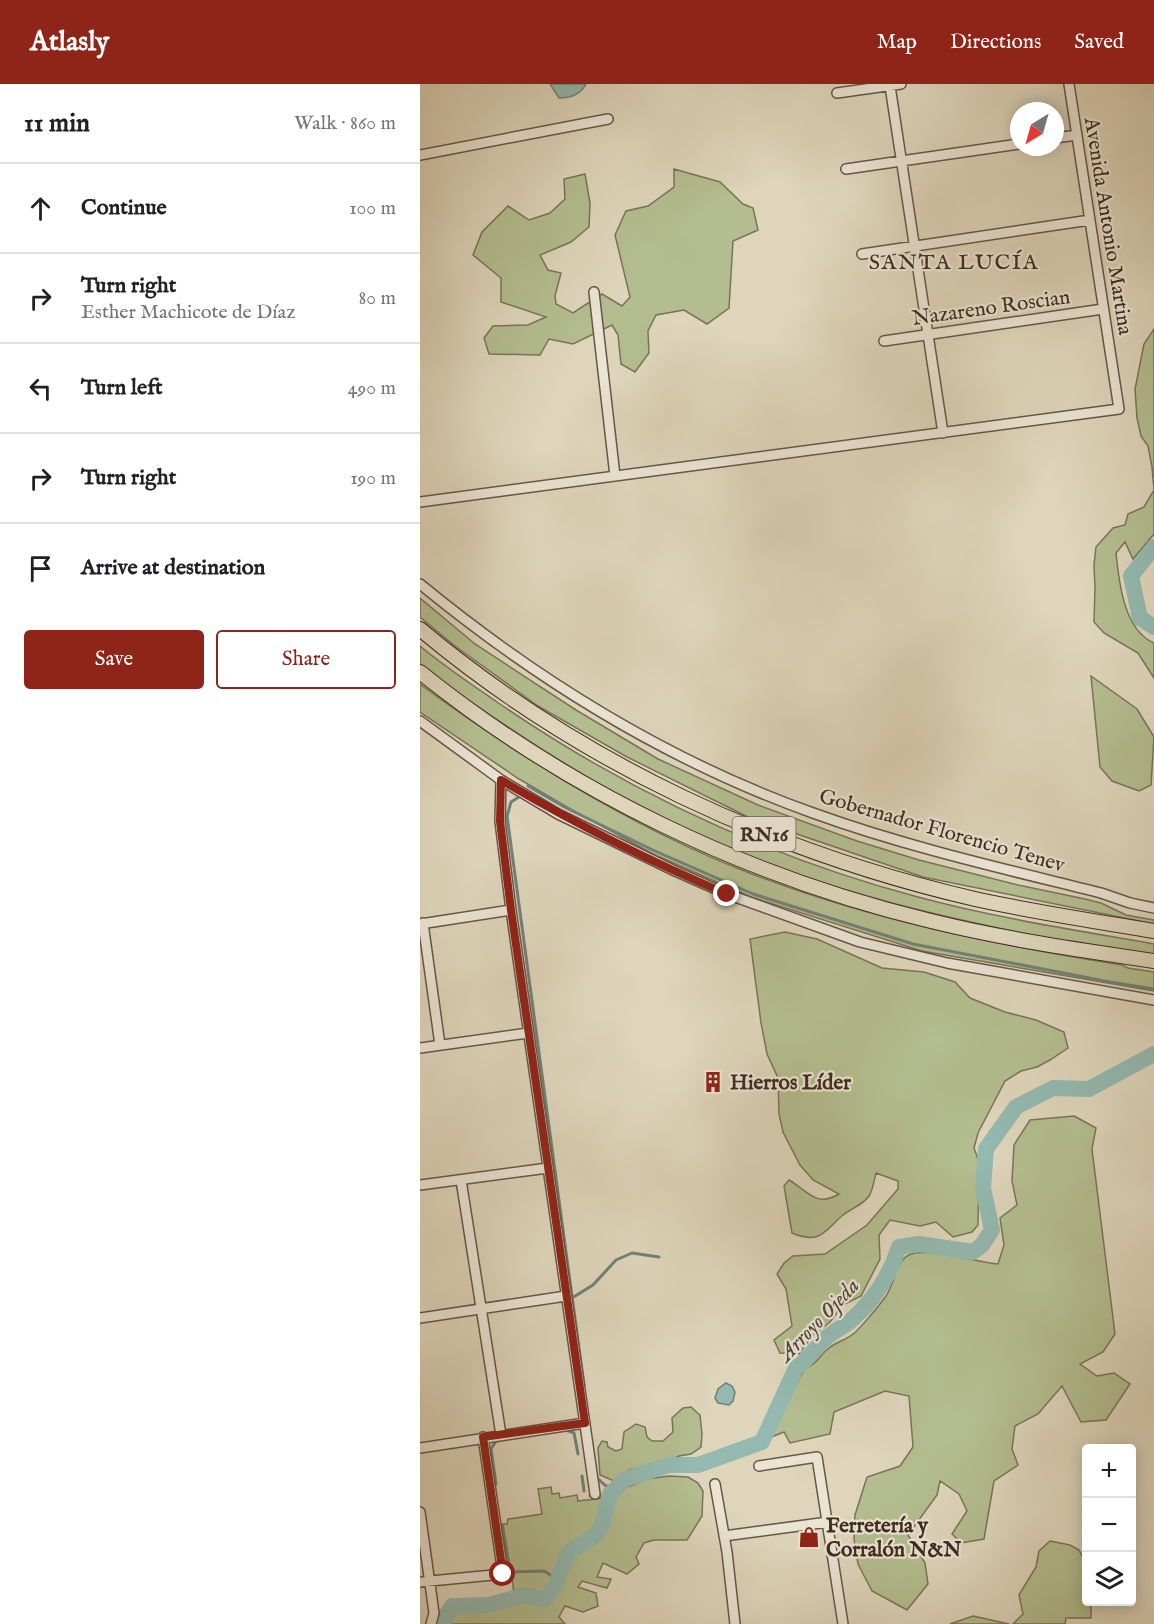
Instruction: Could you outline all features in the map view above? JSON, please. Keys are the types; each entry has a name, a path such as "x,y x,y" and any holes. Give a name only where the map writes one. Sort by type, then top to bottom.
{"highway":[{"name":"RN16","path":"420,629 486,681 554,726 668,791 753,830 847,863 954,893 1047,913 1154,931"},
{"name":"RN16","path":"420,672 482,718 581,781 653,821 734,858 821,890 930,921 1032,942 1154,962"}],"street":[{"name":"Avenida Antonio Martina","path":"943,433 1119,409 1069,84"},
{"path":"420,502 943,433 902,161 895,85 837,93"},
{"path":"420,155 608,119"},
{"path":"1064,137 1077,135"},
{"path":"846,169 1010,145"},
{"path":"862,254 1090,220"},
{"path":"594,292 615,476"},
{"name":"Nazareno Roscian","path":"884,341 1103,309"},
{"name":"Gobernador Florencio Tenev","path":"420,584 500,646 572,694 651,741 718,774 813,813 919,847 1154,908"},
{"path":"420,721 501,780 567,819 675,872 727,894 861,942 947,963 1154,1000"},
{"path":"501,780 500,821 511,910 595,1494"},
{"path":"440,1046 422,923 511,910"},
{"path":"420,1048 528,1033"},
{"path":"420,1185 548,1168"},
{"path":"461,1180 501,1435"},
{"path":"420,1318 566,1296"},
{"path":"420,1448 585,1423"},
{"path":"425,1581 503,1574 483,1437"},
{"path":"759,1466 817,1457 843,1624"},
{"path":"715,1484 735,1624"},
{"path":"420,1512 425,1581 434,1613 431,1624"},
{"path":"724,1536 828,1522"}],"green space":[{"path":"674,169 720,182 743,204 753,208 758,230 733,241 729,308 707,324 684,310 656,315 648,331 649,353 635,372 621,364 618,335 612,325 573,344 549,339 540,355 489,354 484,338 493,326 528,325 546,317 501,302 501,278 473,255 482,232 508,206 529,220 550,213 565,199 564,179 585,174 590,203 589,227 571,242 540,255 548,270 561,273 555,296 556,304 573,313 602,294 622,306 630,297 615,235 626,211 648,206 674,187"},
{"path":"1154,329 1154,490 1148,446 1141,436 1137,418 1135,389 1144,344"},
{"path":"1154,490 1154,534 1133,559 1125,542 1116,553 1121,591 1130,617 1144,637 1154,643 1154,678 1138,653 1104,633 1094,622 1094,565 1096,547 1113,528 1125,525 1128,514 1144,507"},
{"path":"420,598 475,644 576,710 658,759 758,805 857,841 919,860 1101,903 1126,915 1154,920 1154,924 923,877 750,818 627,757 538,706 455,646 420,617"},
{"path":"420,646 448,668 546,734 647,792 699,818 807,862 918,897 1065,929 1154,944 1154,959 998,928 896,904 795,874 701,837 576,771 497,720 420,666"},
{"path":"1091,676 1137,709 1154,737 1151,785 1139,791 1112,781 1100,767"},
{"path":"420,684 495,737 573,786 654,830 737,868 831,901 926,927 1154,972 1154,991 922,951 751,897 653,854 519,779 420,712"},
{"path":"785,932 817,939 882,968 924,972 955,982 970,998 1064,1032 1068,1048 1037,1067 1021,1071 1005,1081 978,1133 974,1148 979,1162 978,1225 972,1232 953,1237 936,1222 920,1226 890,1220 879,1235 880,1259 861,1296 843,1305 830,1322 812,1336 799,1354 780,1353 774,1340 792,1326 786,1289 777,1274 784,1263 793,1256 825,1254 867,1225 898,1189 898,1181 876,1173 872,1191 867,1199 843,1215 826,1231 810,1238 792,1233 784,1186 789,1180 818,1199 831,1198 839,1194 813,1180 800,1165 783,1132 779,1114 778,1078 767,1054 750,939"},
{"path":"1074,1116 1096,1128 1092,1149 1115,1334 1103,1352 1080,1364 1097,1376 1114,1373 1130,1384 1106,1420 1081,1422 1062,1386 1038,1414 1015,1426 1012,1449 1018,1465 994,1481 984,1539 961,1543 952,1534 967,1511 959,1494 940,1481 937,1495 908,1535 925,1563 928,1584 907,1610 872,1591 858,1564 854,1539 855,1515 867,1477 900,1466 913,1447 909,1396 885,1391 834,1412 830,1434 790,1443 784,1432 771,1437 772,1430 805,1368 860,1327 886,1296 899,1266 906,1257 911,1254 930,1253 998,1264 1004,1245 1000,1218 1017,1205 1012,1181 1014,1145 1030,1120"},
{"path":"691,1407 700,1415 701,1447 691,1454 666,1462 629,1470 614,1481 600,1475 598,1448 602,1441 607,1442 608,1447 616,1451 622,1449 624,1432 636,1424 645,1427 647,1437 652,1441 663,1441 673,1432 672,1418 683,1408"},
{"path":"669,1476 688,1477 698,1483 703,1491 702,1516 687,1540 654,1540 644,1543 636,1557 639,1564 627,1574 603,1563 597,1577 611,1579 607,1588 582,1581 578,1587 596,1593 598,1606 583,1612 565,1606 559,1617 565,1624 448,1624 453,1608 457,1606 493,1607 528,1597 537,1601 550,1599 561,1582 566,1562 573,1553 597,1537 609,1524 610,1508 616,1492 647,1479"},
{"path":"551,1487 552,1494 559,1493 560,1498 577,1495 578,1501 604,1498 600,1517 589,1535 564,1551 544,1596 514,1592 503,1524 507,1524 508,1519 542,1514 538,1489"},
{"path":"1050,1541 1070,1545 1079,1550 1082,1556 1082,1606 1091,1606 1091,1618 1066,1618 1065,1624 1013,1624 1023,1614 1019,1595 1036,1567 1039,1551"},
{"path":"973,1616 1009,1624 950,1624"}],"water":[{"path":"550,84 586,84 575,95 559,98"},
{"path":"726,1383 732,1386 735,1392 733,1401 729,1405 718,1403 715,1398 718,1389"}],"waterway":[{"name":"Arroyo Ojeda","path":"1154,547 1131,576 1140,618 1154,627"},
{"path":"528,786 566,808 655,851 753,894 913,944 1154,989"},
{"path":"519,797 511,802 507,816 584,1385"},
{"name":"Arroyo Ojeda","path":"445,1624 452,1606 489,1605 526,1595 538,1599 546,1598 555,1587 568,1553 596,1535 602,1525 610,1494 626,1479 669,1465 698,1465 762,1442 796,1368 821,1343 865,1307 885,1279 899,1247 919,1244 973,1252 982,1245 992,1230 983,1188 986,1149 1016,1107 1053,1088 1089,1089 1154,1054"},
{"path":"572,1298 593,1285 616,1260 632,1253 659,1257"},
{"path":"566,1430 574,1433 578,1454"},
{"path":"496,1441 491,1449 496,1484"},
{"path":"582,1476 584,1491"},
{"path":"597,1478 606,1486 616,1488"},
{"path":"590,1496 609,1497"},
{"path":"502,1525 509,1572 544,1571 557,1579"}],"place":[{"name":"Hierros Líder","path":"713,1082"},
{"name":"Ferretería y Corralón N&N","path":"809,1537"}],"district":[{"name":"SANTA LUCÍA","path":"954,261"}],"route":[{"path":"503,1574 483,1437 585,1423 511,910 500,821 501,780 597,834 675,872 727,894"}]}
